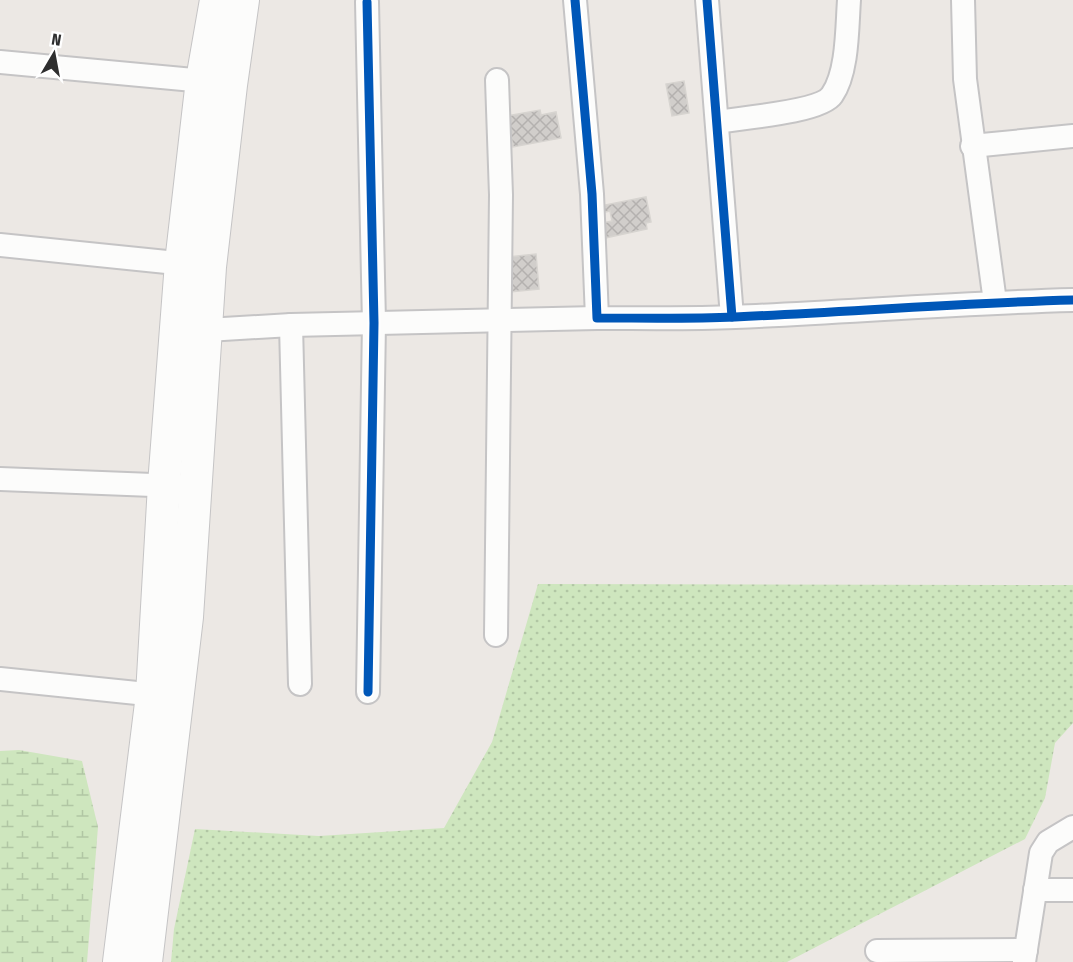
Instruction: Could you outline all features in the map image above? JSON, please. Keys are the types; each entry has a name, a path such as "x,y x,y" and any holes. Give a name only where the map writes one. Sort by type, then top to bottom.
{"main road":[{"path":"119,962 165,696 187,616 179,486 195,265 217,82 216,0"},
{"path":"217,82 243,0"},
{"path":"179,486 207,330 195,265"},
{"path":"146,962 165,696"}],"street":[{"path":"575,0 592,194 597,318"},
{"path":"707,0 732,317"},
{"path":"717,122 812,107 832,97 840,79 844,57 849,0"},
{"path":"963,0 965,79 972,146 995,302"},
{"path":"367,2 374,323 368,692"},
{"path":"0,62 217,82"},
{"path":"496,635 501,195 497,80"},
{"path":"972,146 1073,136"},
{"path":"0,244 195,265"},
{"path":"207,330 291,325 732,317 995,302 1073,300"},
{"path":"291,325 300,684"},
{"path":"0,479 179,486"},
{"path":"0,679 165,696"},
{"path":"877,951 1025,956 1041,853 1048,842 1073,827"},
{"path":"1035,890 1073,890"}],"green space":[{"path":"538,584 1073,585 1073,723 1055,743 1045,798 1025,839 787,962 171,962 174,929 195,829 319,836 444,828 492,742"},
{"path":"19,750 82,761 98,827 87,962 0,962 0,751"}],"building":[{"path":"684,81 689,113 672,116 666,84"},
{"path":"540,110 541,115 556,112 561,138 513,147 507,116"},
{"path":"646,197 651,222 646,223 647,229 605,238 602,223 612,221 610,211 596,214 595,207"},
{"path":"536,254 539,289 510,292 507,257"}],"cycle path":[{"path":"575,0 592,194 597,318 735,317 1073,300"},
{"path":"707,0 732,317"},
{"path":"367,2 374,323 368,692"}]}
